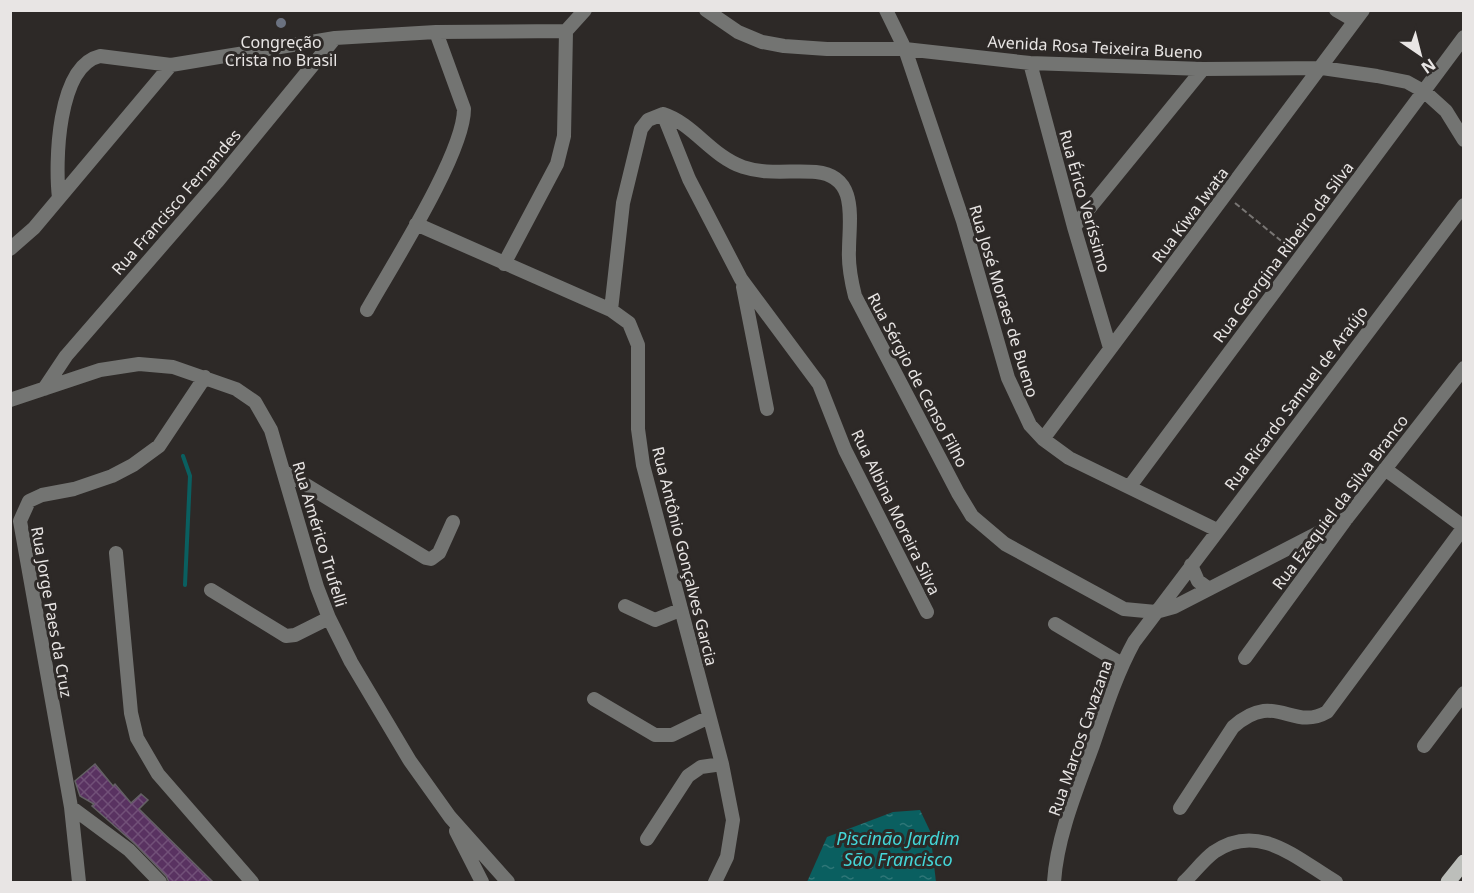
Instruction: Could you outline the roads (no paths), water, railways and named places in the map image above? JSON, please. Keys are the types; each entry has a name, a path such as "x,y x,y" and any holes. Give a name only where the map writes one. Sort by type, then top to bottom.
{"main road":[{"path":"1448,882 1464,862"}],"street":[{"path":"504,264 557,164 564,136 566,31 585,10"},
{"name":"Avenida Rosa Teixeira Bueno","path":"706,10 738,32 762,42 827,50 905,49 1030,63 1203,69 1322,68 1407,82 1425,92 1446,111 1464,140"},
{"name":"Rua José Moraes de Bueno","path":"886,10 905,49 963,222 1008,378 1024,415 1043,439 1069,458 1217,530"},
{"path":"1336,10 1359,16"},
{"name":"Rua Kiwa Iwata","path":"1043,439 1359,16"},
{"path":"59,198 56,171 58,142 67,98 82,64 99,56 171,65 335,38 436,32 566,31"},
{"path":"367,309 416,224 452,153 464,122 464,110 436,32"},
{"name":"Rua Georgina Ribeiro da Silva","path":"1130,486 1464,37"},
{"name":"Rua Francisco Fernandes","path":"44,389 66,356 217,182 335,38"},
{"name":"Rua Érico Veríssimo","path":"1030,63 1074,227 1110,348"},
{"path":"10,249 34,228 171,65"},
{"path":"1074,227 1203,69"},
{"path":"611,310 623,203 640,129 648,120 663,114"},
{"name":"Rua Albina Moreira Silva","path":"663,114 689,179 741,279 819,384 845,450 927,612"},
{"name":"Rua Sérgio de Censo Filho","path":"663,114 686,124 715,152 741,166 777,172 818,172 832,176 841,183 852,210 849,274 855,296 972,516 1005,544 1125,609 1155,612 1174,607 1347,518"},
{"name":"Rua Ricardo Samuel de Araújo","path":"1155,612 1464,205"},
{"name":"Rua Antônio Gonçalves Garcia","path":"416,224 611,310 629,323 638,345 638,429 643,465 723,764 733,820 727,857 714,882"},
{"path":"741,279 767,409"},
{"name":"Rua Américo Trufelli","path":"10,400 123,365 173,367 236,389 255,402 271,430 329,618 351,662 410,761 450,817 508,882"},
{"name":"Rua Ezequiel da Silva Branco","path":"1245,658 1347,518 1464,368"},
{"name":"Rua Jorge Paes da Cruz","path":"79,882 71,807 20,522 29,501 42,495 74,489 112,476 133,465 159,446 205,377"},
{"path":"1180,808 1233,727 1244,717 1257,711 1277,711 1309,718 1327,712 1464,527 1385,469"},
{"path":"283,471 426,558 431,559 439,553 453,522"},
{"path":"116,553 131,713 137,738 158,774 252,882"},
{"path":"1191,565 1198,581 1209,589"},
{"path":"211,590 286,636 295,635 329,618"},
{"path":"625,606 655,620 680,610"},
{"name":"Rua Marcos Cavazana","path":"1054,882 1055,867 1073,799 1122,664 1155,612"},
{"path":"1055,624 1122,664"},
{"path":"1424,746 1464,693"},
{"path":"594,699 655,735 664,737 709,717"},
{"path":"647,838 688,776 700,767 723,764"},
{"path":"71,807 129,850 160,882"},
{"path":"450,817 482,882"},
{"path":"1184,882 1212,853 1230,843 1247,839 1266,840 1336,882"}],"water":[{"name":"Piscinão Jardim São Francisco","path":"920,810 930,831 936,882 807,882 827,837 893,812"}],"waterway":[{"path":"183,456 190,476 185,585"}],"place":[{"name":"Congreção Crista no Brasil","path":"281,23"}]}
